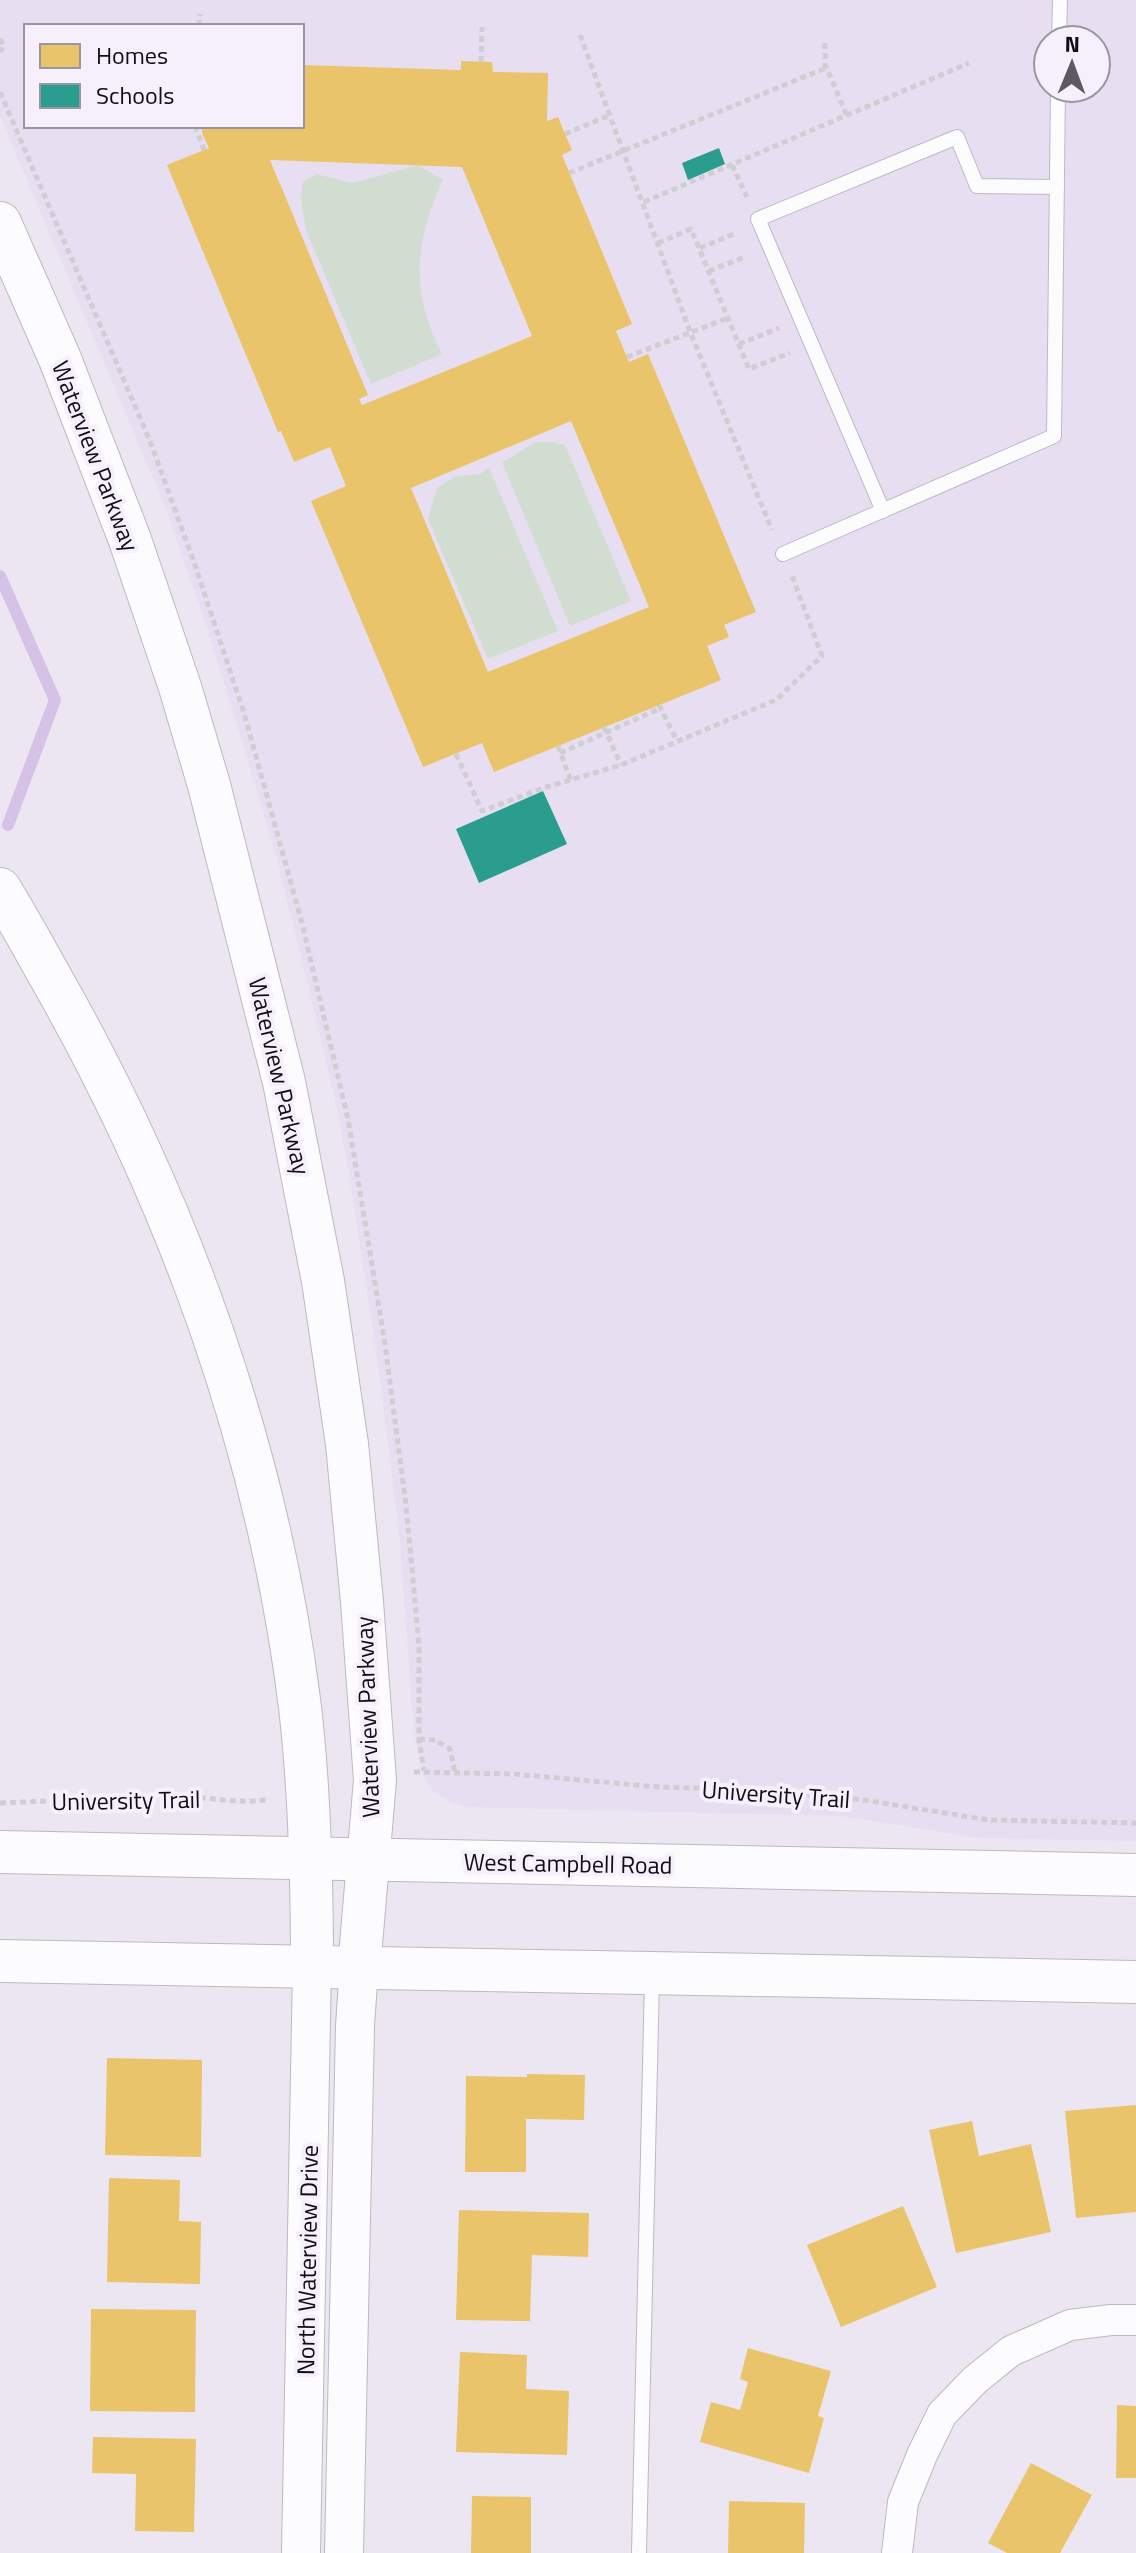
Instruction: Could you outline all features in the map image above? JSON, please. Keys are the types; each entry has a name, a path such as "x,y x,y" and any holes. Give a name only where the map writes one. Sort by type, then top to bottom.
{"main road":[{"name":"Waterview Parkway","path":"0,223 60,359 130,540 180,687 209,785 284,1082 323,1281 347,1444 362,1602 375,1780 359,1968"},
{"path":"0,889 114,1095 192,1272 228,1377 248,1448 285,1614 299,1705 308,1792 312,1967"},
{"name":"West Campbell Road","path":"0,1852 1136,1875"},
{"path":"0,1961 1136,1982"}],"street":[{"name":"North Waterview Drive","path":"301,2553 312,1967"},
{"name":"North Waterview Drive","path":"344,2553 354,2041 359,1968"},
{"path":"897,2553 903,2502 922,2455 942,2414 975,2380 1011,2351 1070,2325 1136,2320"}],"lane":[{"path":"1059,24 1060,0"},
{"path":"783,554 1054,436 1058,104"},
{"path":"883,511 758,219 957,137 977,186 1057,187"},
{"path":"639,2553 652,1973"}],"path":[{"path":"199,24 200,14"},
{"path":"481,62 482,27"},
{"path":"456,754 482,811 543,788 621,765 776,700 822,656 691,334 580,35"},
{"path":"0,39 4,46 0,52"},
{"path":"825,43 826,68 847,116"},
{"path":"644,202 969,63"},
{"path":"569,173 826,68"},
{"path":"565,134 610,115"},
{"path":"196,128 204,150"},
{"path":"700,248 760,223"},
{"path":"658,243 691,229 749,369 812,345"},
{"path":"709,271 770,247"},
{"path":"627,357 728,318"},
{"path":"739,344 801,320"},
{"path":"560,753 660,706 677,741"},
{"path":"605,730 621,765"},
{"path":"558,746 571,781"},
{"path":"419,1739 435,1740 450,1749 455,1772"},
{"name":"University Trail","path":"416,1772 791,1792 989,1820 1136,1823"},
{"name":"University Trail","path":"0,1803 117,1796 181,1796 253,1802"}],"shaded area":[{"path":"0,0 1136,0 1136,1841 980,1838 841,1816 467,1807 450,1802 433,1791 423,1776 414,1735 400,1543 380,1379 336,1105 275,853 208,631 166,509 0,116"}],"green space":[{"path":"418,165 443,180 426,225 420,267 425,309 442,354 371,384 306,230 301,198 303,182 316,174 352,183"},
{"path":"537,442 565,445 631,601 570,626 502,462"},
{"path":"489,468 558,631 488,659 428,519 437,488 454,477 480,474"}],"building: Homes":[{"path":"461,61 492,62 493,72 548,73 547,121 558,117 572,150 562,155 632,324 616,331 629,362 648,354 756,612 724,625 729,637 707,646 721,680 494,772 482,743 423,767 311,501 346,486 330,447 294,462 281,431 278,432 167,165 209,148 202,128 304,128 304,65 461,70","holes":["270,160 462,167 532,336 362,405 359,399 368,395","571,421 649,607 488,672 411,488"]},
{"path":"107,2058 202,2060 201,2157 105,2155"},
{"path":"527,2074 585,2075 584,2120 526,2119 526,2172 465,2172 466,2076 527,2077"},
{"path":"1136,2105 1136,2212 1076,2218 1065,2111"},
{"path":"972,2121 979,2156 1031,2144 1051,2232 956,2253 929,2130"},
{"path":"109,2178 180,2180 179,2221 201,2222 200,2284 107,2282"},
{"path":"903,2206 937,2287 841,2327 807,2245"},
{"path":"459,2210 589,2213 588,2257 532,2255 530,2321 456,2320"},
{"path":"91,2309 196,2310 195,2412 90,2411"},
{"path":"748,2348 831,2371 818,2416 824,2418 809,2473 700,2442 711,2402 740,2410 748,2382 740,2379"},
{"path":"460,2352 527,2355 526,2389 569,2391 567,2455 456,2452"},
{"path":"1117,2405 1136,2406 1136,2478 1116,2478"},
{"path":"93,2437 196,2439 194,2532 135,2531 136,2474 92,2473"},
{"path":"1031,2463 1092,2495 1060,2553 1007,2553 988,2543"},
{"path":"472,2496 531,2497 531,2553 471,2553"},
{"path":"729,2501 805,2503 804,2553 728,2553"}],"building: Schools":[{"path":"719,148 725,164 688,180 682,163"},
{"path":"543,791 567,844 479,883 456,829"}],"waterway":[{"path":"0,576 55,700 8,825"}]}
